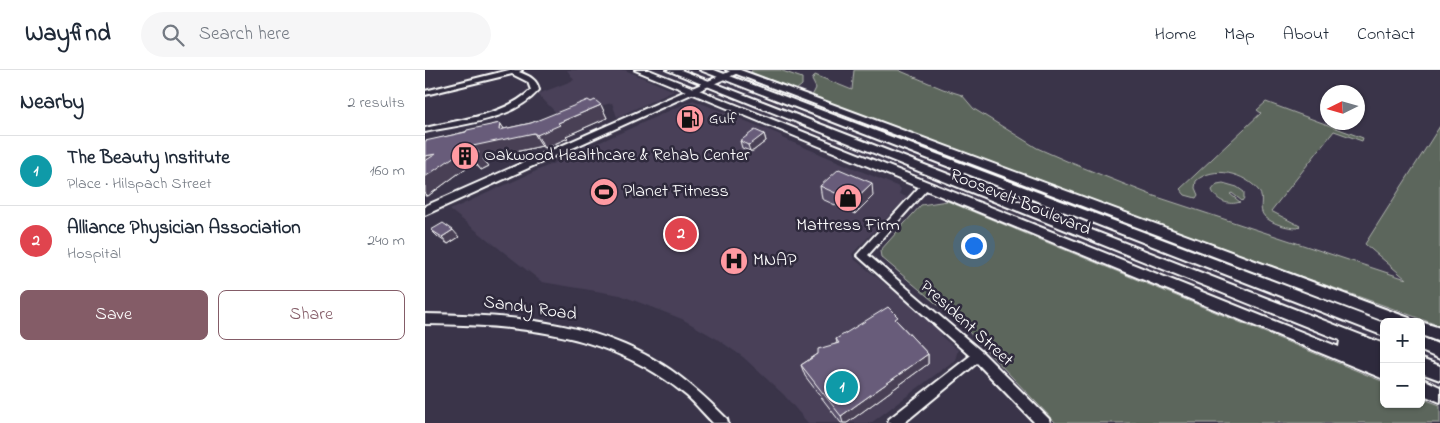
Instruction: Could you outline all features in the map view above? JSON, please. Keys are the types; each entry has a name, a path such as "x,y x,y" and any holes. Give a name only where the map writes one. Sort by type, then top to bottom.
{"highway":[{"name":"Roosevelt Boulevard","path":"640,70 1380,370"},
{"name":"Roosevelt Boulevard","path":"672,70 1380,349"},
{"name":"Roosevelt Boulevard","path":"705,70 732,72 1394,318"},
{"name":"Roosevelt Boulevard","path":"732,72 919,152 1380,328"},
{"path":"868,121 919,152"},
{"path":"1128,232 1215,251"},
{"path":"1297,317 1382,363"},
{"path":"1425,329 1440,335"},
{"path":"1425,346 1440,352"},
{"path":"1425,367 1440,373"},
{"path":"1425,388 1439,395"}],"main road":[{"path":"426,212 732,72"}],"street":[{"path":"425,93 516,71 535,85 535,90 523,102 503,111 425,130"},
{"name":"President Street","path":"925,186 862,255 979,356 1044,423"},
{"name":"Sandy Road","path":"425,320 476,319 539,324 586,335 642,359 676,380 722,423"},
{"path":"894,423 979,356"}],"shaded area":[{"path":"567,70 625,70 674,91 617,117 612,103 559,116 538,94 574,80"},
{"path":"752,70 780,70 802,78 802,85 796,90 751,72"},
{"path":"854,70 898,70 962,95 974,109 1037,148 1069,162 1154,196 1406,279 1365,244 1440,126 1440,326 1425,320 1425,318 1419,318 1260,262 812,96 816,88 812,80 815,75 852,90"},
{"path":"693,100 781,135 782,138 899,187 901,189 899,194 907,197 852,254 854,259 903,298 941,332 942,337 958,350 955,360 871,423 808,423 784,395 743,357 717,339 682,319 620,295 542,282 450,210"},
{"path":"1266,102 1320,122 1320,130 1341,130 1363,138 1362,141 1334,131 1271,211 1300,226 1298,228 1280,225 1265,217 1262,211 1261,194 1259,191 1246,180 1229,173 1211,173 1196,181 1195,188 1198,195 1196,198 1185,195 1180,189 1261,113 1257,110"},
{"path":"1223,183 1237,187 1244,192 1242,201 1232,193 1230,194 1240,202 1227,203 1220,200 1212,190 1217,184"},
{"path":"947,201 1380,380 1380,408 1425,408 1425,399 1440,405 1440,423 1056,423 965,328 881,257 880,251 921,205"}],"building":[{"path":"588,100 591,102 595,100 601,105 558,123 560,125 537,135 534,133 473,146 479,153 471,157 465,149 425,177 425,161 436,154 425,156 425,141 500,123 499,130 531,123"},
{"path":"755,130 764,134 748,145 740,141"},
{"path":"839,169 872,183 853,201 820,186"},
{"path":"443,223 453,230 442,237 431,230"},
{"path":"888,307 898,317 895,319 928,354 841,416 801,365 818,354 818,349 839,343 836,339"}],"place":[{"name":"Gulf","path":"690,119"},
{"name":"Oakwood Healthcare & Rehab Center","path":"465,156"},
{"name":"Planet Fitness","path":"604,192"},
{"name":"Mattress Firm","path":"848,198"},
{"name":"Alliance Physician Association","path":"681,234"},
{"name":"MNAP","path":"734,261"},
{"name":"The Beauty Institute","path":"842,387"}]}
